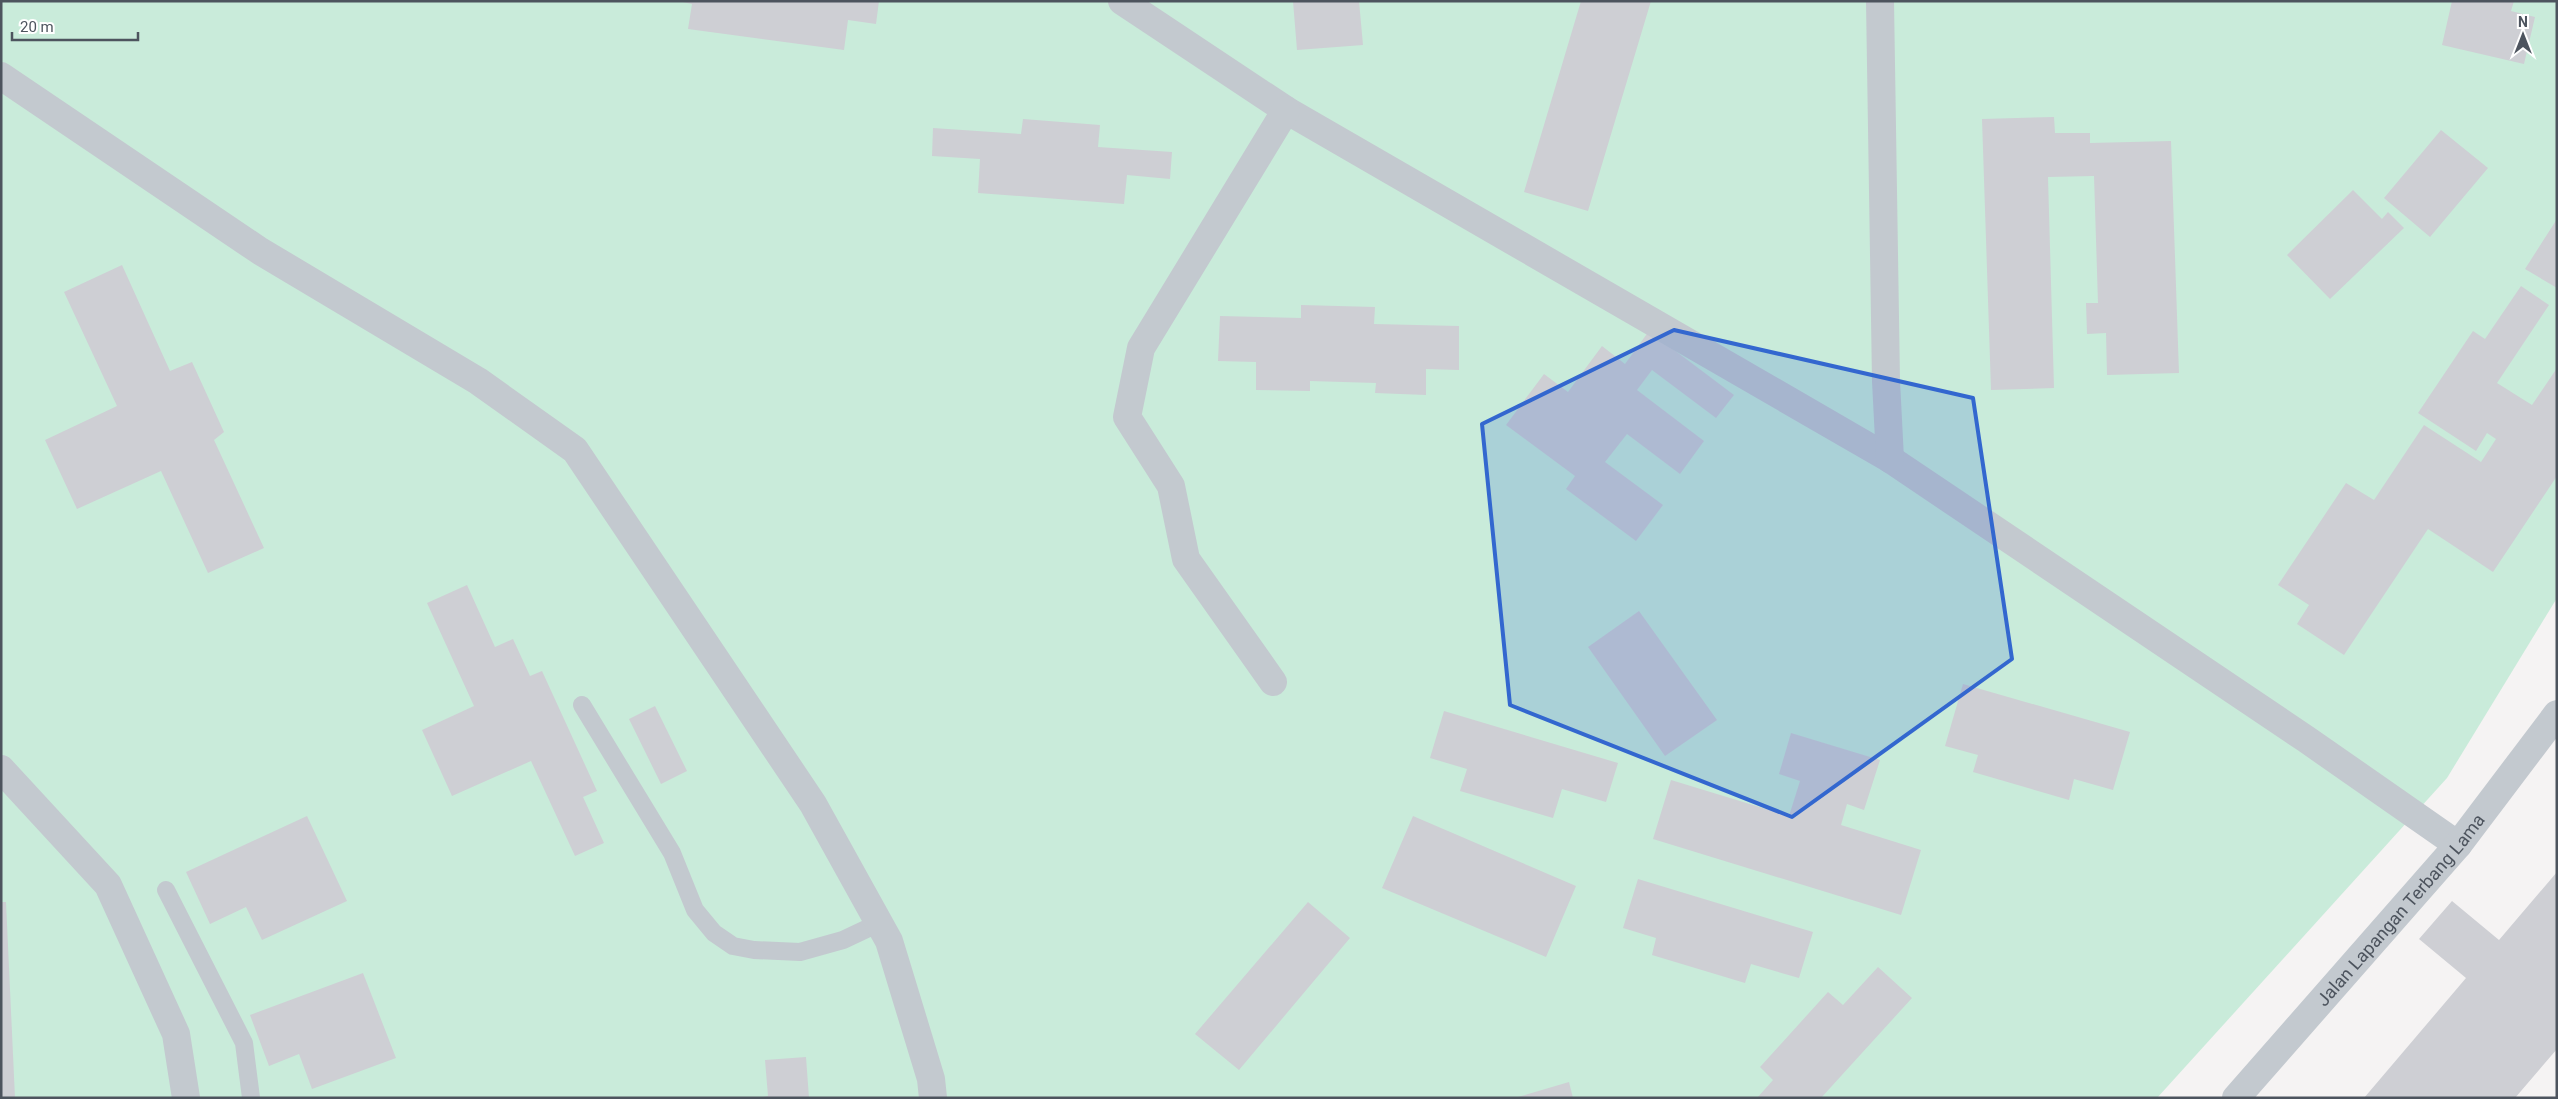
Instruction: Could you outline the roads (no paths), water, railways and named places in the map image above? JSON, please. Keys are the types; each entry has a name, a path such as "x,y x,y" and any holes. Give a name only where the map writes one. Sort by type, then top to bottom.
{"street":[{"path":"1122,1 1286,110 1890,459 2306,739 2458,845"},
{"path":"1880,1 1886,381 1890,459"},
{"path":"1,76 260,252 478,381 576,450 813,804 879,923 888,941 931,1079 933,1098"},
{"path":"1272,682 1186,559 1171,486 1127,417 1140,348 1286,110"},
{"name":"Jalan Lapangan Terbang Lama","path":"2236,1098 2458,845 2557,714"},
{"path":"1,769 108,885 176,1034 186,1098"}],"lane":[{"path":"582,705 672,853 695,910 714,933 733,946 754,950 800,952 843,940 879,923"},
{"path":"166,890 244,1043 251,1098"}]}
